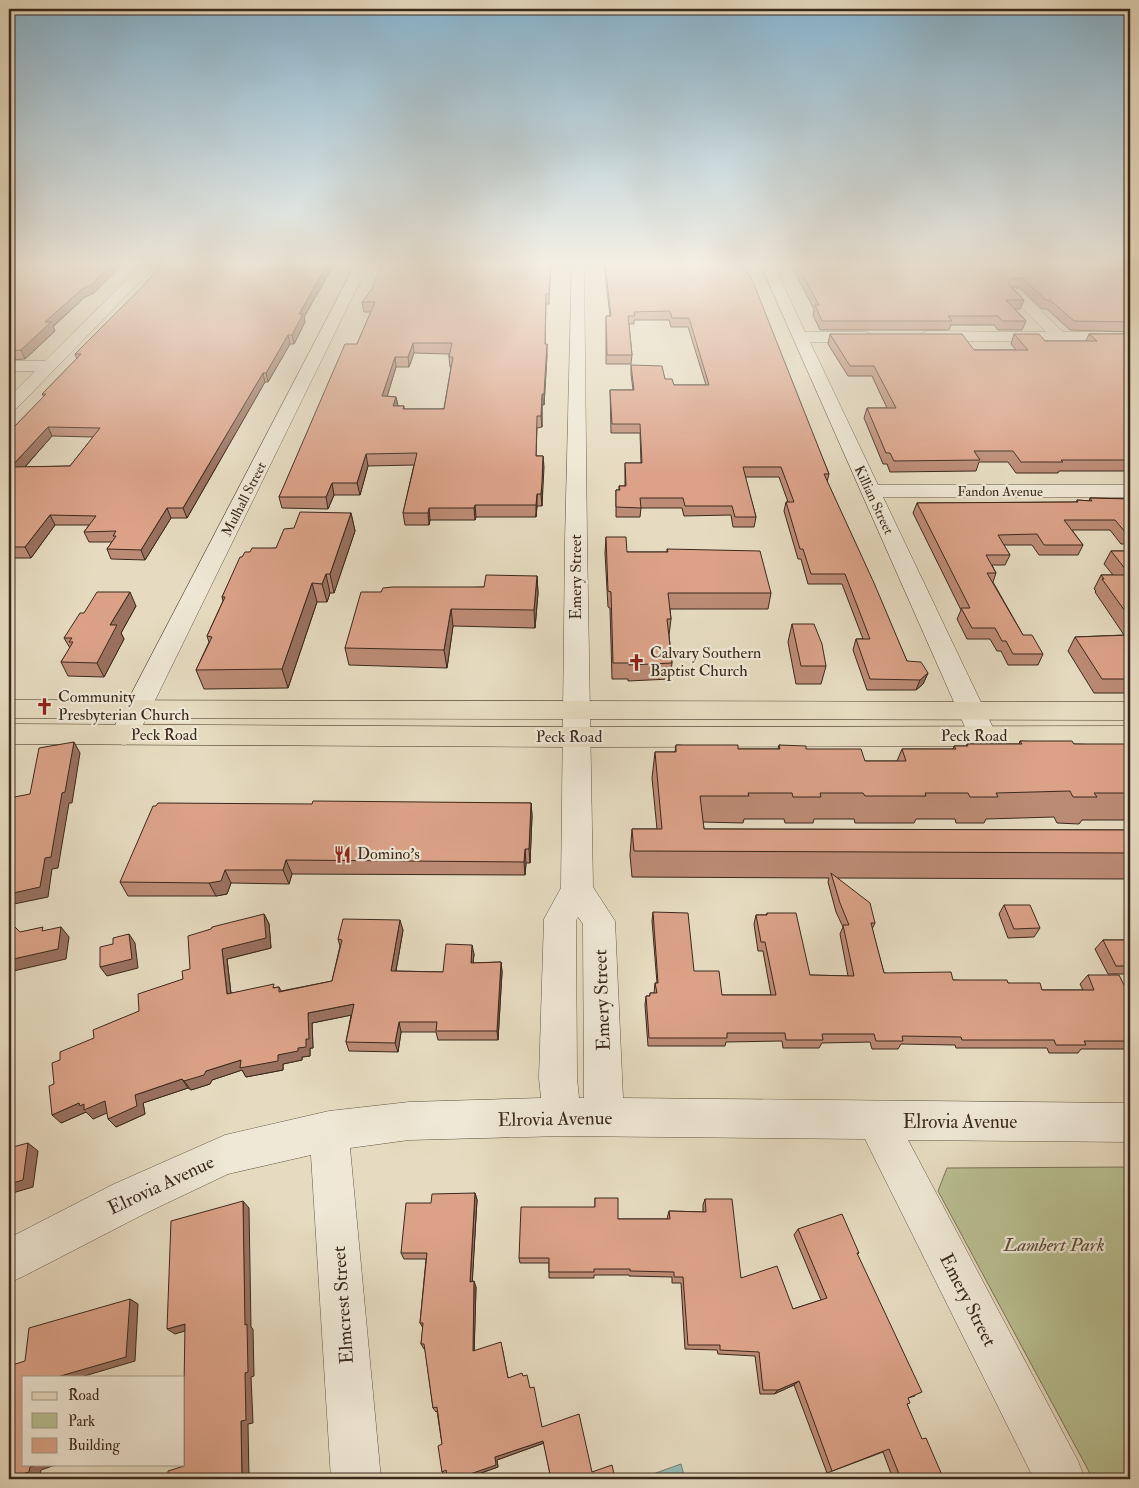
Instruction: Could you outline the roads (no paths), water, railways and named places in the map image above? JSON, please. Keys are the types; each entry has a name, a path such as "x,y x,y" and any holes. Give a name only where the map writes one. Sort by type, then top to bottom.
{"main road":[{"name":"Peck Road","path":"9,708 137,710 983,736 1130,736"},
{"name":"Peck Road","path":"9,734 124,735 576,724 971,710 1130,711"}],"street":[{"path":"9,406 82,332"},
{"name":"Mulhall Street","path":"124,735 328,332"},
{"name":"Emery Street","path":"578,332 577,890 599,921 604,1079 603,1118"},
{"name":"Killian Street","path":"798,332 983,736"},
{"path":"1054,332 1059,337"},
{"path":"800,337 883,336"},
{"path":"912,336 1130,337"},
{"path":"9,366 48,366"},
{"name":"Fandon Avenue","path":"869,490 1130,491"},
{"path":"562,1117 558,1078 560,919 577,890"},
{"name":"Elrovia Avenue","path":"9,1261 129,1199 225,1155 329,1131 409,1121 562,1117 877,1122 1130,1122"},
{"name":"Emery Street","path":"877,1122 1060,1479"},
{"name":"Elmcrest Street","path":"329,1131 356,1479"}],"water":[{"path":"681,1464 685,1479 639,1479"}],"place":[{"name":"Calvary Southern Baptist Church","path":"636,662"},
{"name":"Community Presbyterian Church","path":"44,706"},
{"name":"Domino's","path":"343,854"}],"park label":[{"name":"Lambert Park","path":"1054,1245"}]}
